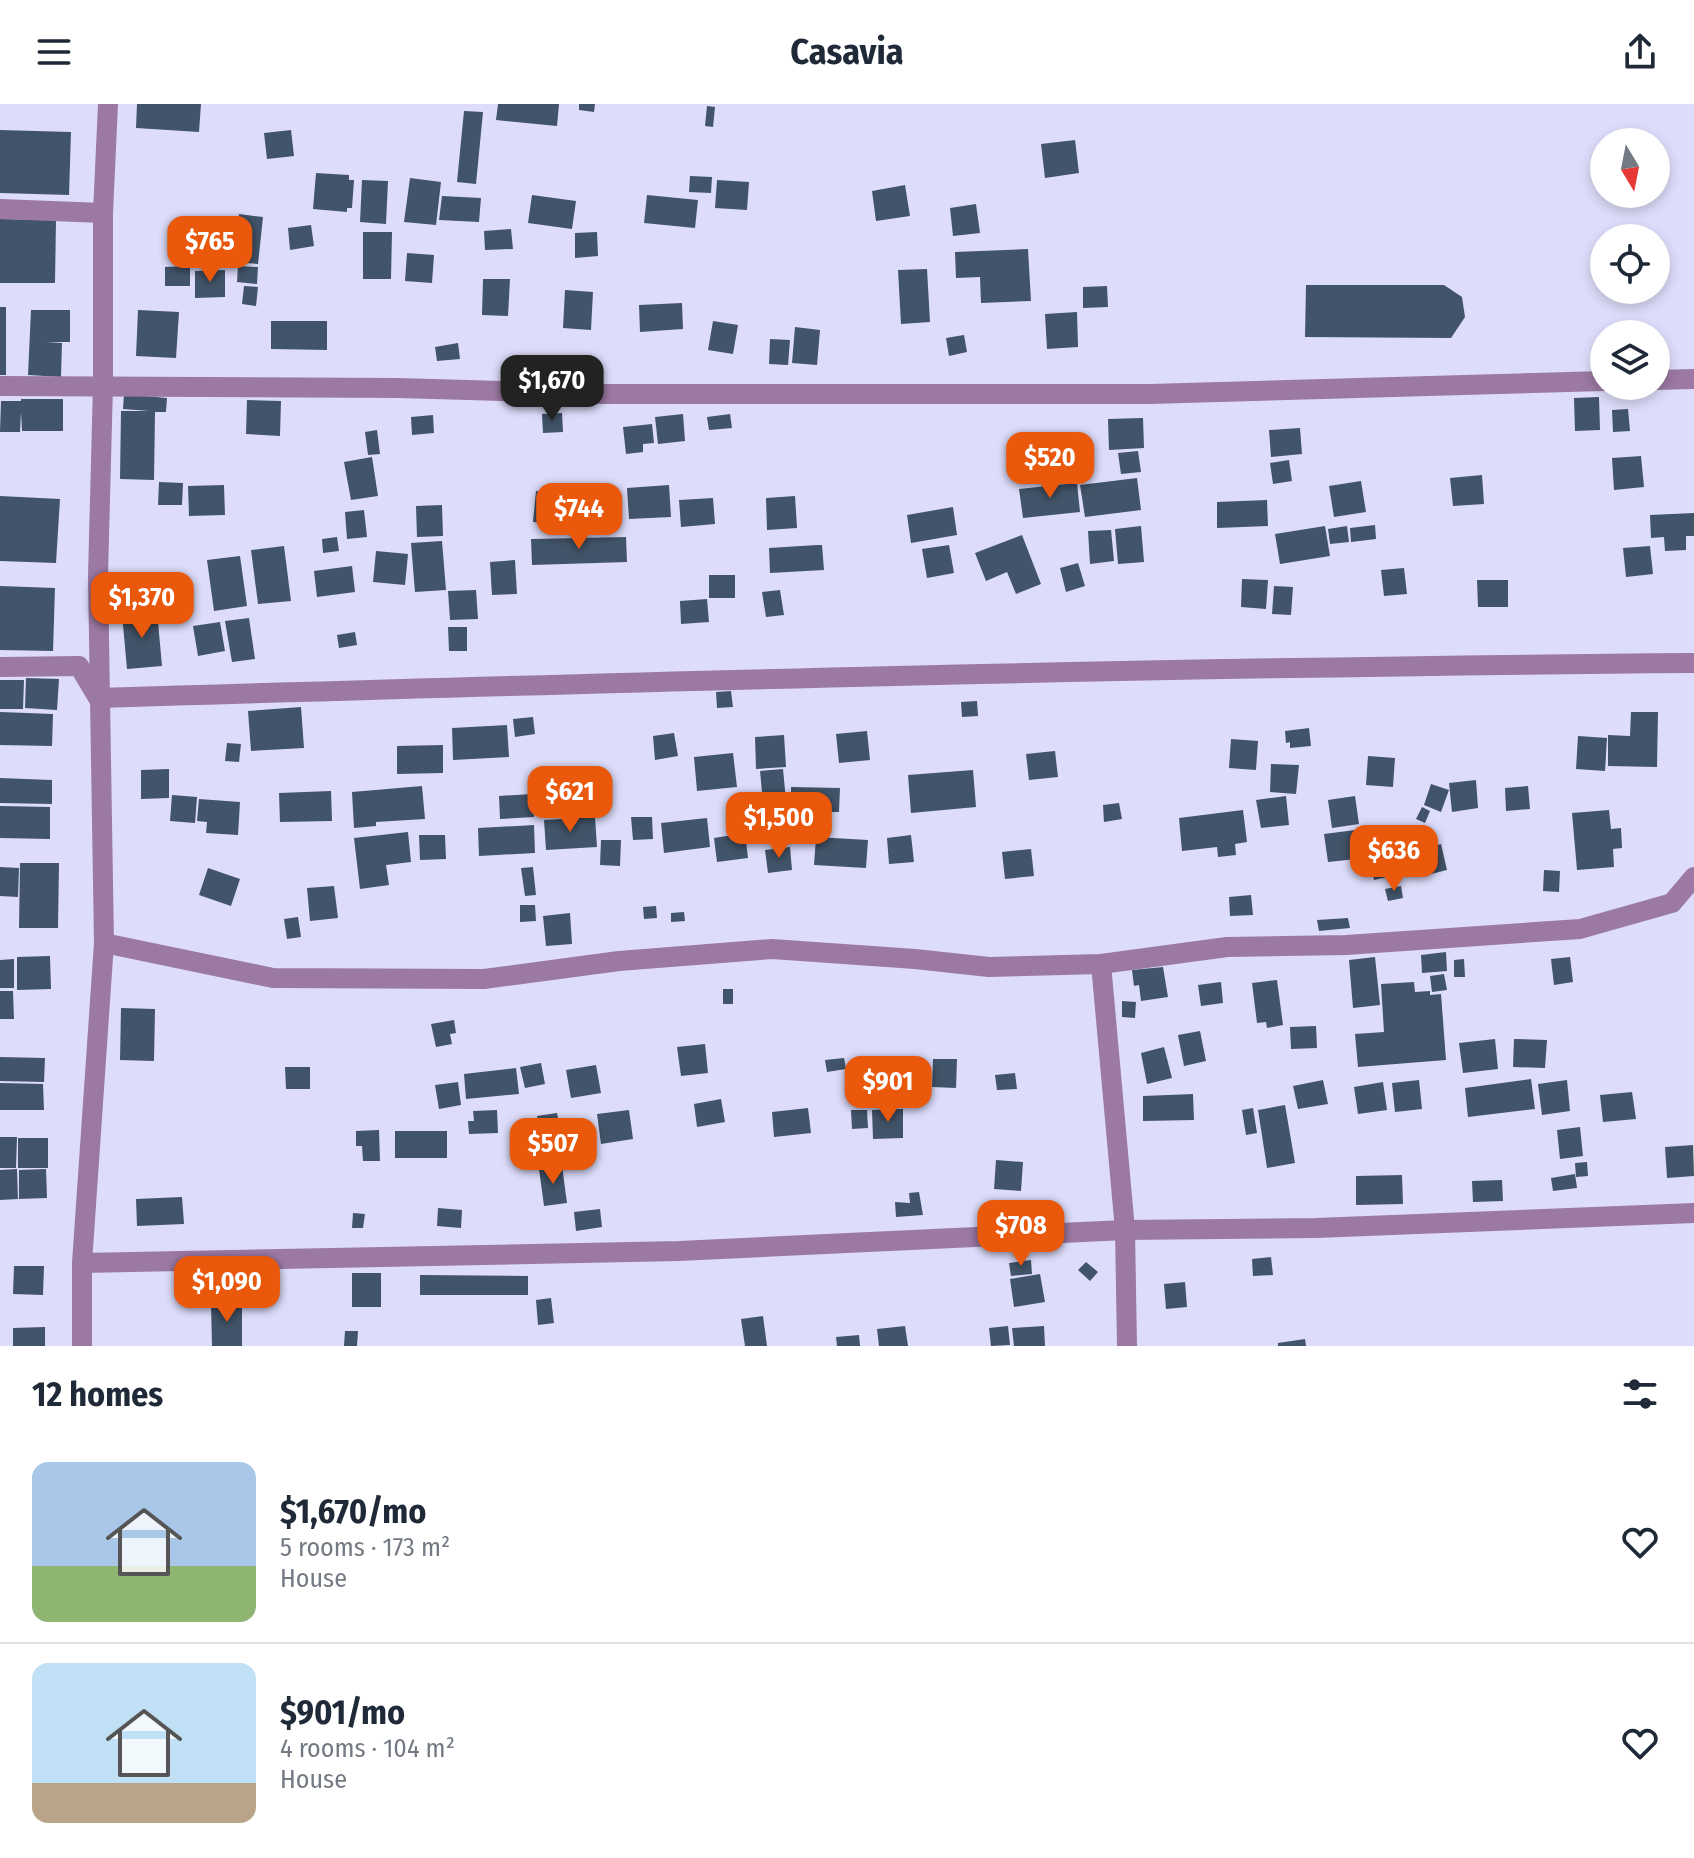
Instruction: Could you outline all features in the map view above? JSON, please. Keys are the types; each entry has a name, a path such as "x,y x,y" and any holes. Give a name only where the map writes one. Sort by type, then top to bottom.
{"street":[{"path":"82,1346 82,1263 104,943 98,576 103,213 108,104"},
{"path":"0,209 103,213"},
{"path":"1670,380 1694,379"},
{"path":"0,386 399,388 603,394 1150,394 1590,381"},
{"path":"98,698 777,677 1152,672 1321,666 1694,663"},
{"path":"0,667 79,666 98,698"},
{"path":"1672,903 1694,877"},
{"path":"104,943 273,978 484,979 619,961 772,949 989,967 1101,964 1227,947 1346,945 1580,929 1672,903 1694,903"},
{"path":"1101,964 1125,1230 1127,1346"},
{"path":"82,1263 679,1251 1125,1230 1316,1228 1694,1213"}],"building":[{"path":"137,104 201,104 199,132 136,128"},
{"path":"498,104 559,104 557,126 496,120"},
{"path":"579,104 595,104 594,112 579,110"},
{"path":"707,106 715,107 713,127 705,126"},
{"path":"464,111 483,112 476,184 457,182"},
{"path":"0,130 71,132 69,195 0,193"},
{"path":"291,130 294,156 267,159 264,133"},
{"path":"1075,140 1079,173 1045,178 1041,144"},
{"path":"316,173 349,175 349,180 354,180 352,208 347,208 347,212 313,209"},
{"path":"690,176 712,177 711,193 689,192"},
{"path":"410,178 441,182 436,225 404,222"},
{"path":"362,180 388,181 386,224 360,222"},
{"path":"717,180 749,182 747,210 715,208"},
{"path":"905,185 910,216 876,221 872,191"},
{"path":"532,195 576,201 572,229 528,223"},
{"path":"647,195 698,200 695,228 644,223"},
{"path":"442,196 481,198 479,222 439,220"},
{"path":"976,204 980,233 953,236 950,208"},
{"path":"239,214 263,217 258,264 234,262"},
{"path":"0,219 56,220 55,283 0,283"},
{"path":"311,225 314,246 290,250 288,228"},
{"path":"511,229 513,249 485,250 484,231"},
{"path":"363,232 392,232 391,279 363,279"},
{"path":"597,232 598,256 575,258 575,233"},
{"path":"1028,249 1031,301 981,303 980,277 956,278 955,252"},
{"path":"407,253 434,255 432,283 405,281"},
{"path":"190,266 190,286 165,286 165,267"},
{"path":"238,266 258,267 257,284 237,282"},
{"path":"927,269 930,322 901,324 898,270"},
{"path":"225,270 225,297 195,298 195,271"},
{"path":"483,279 510,279 508,316 482,315"},
{"path":"1306,285 1444,285 1462,297 1465,317 1451,338 1305,337"},
{"path":"244,286 258,287 256,306 242,304"},
{"path":"1107,286 1108,307 1083,308 1083,287"},
{"path":"565,290 593,292 591,330 563,328"},
{"path":"682,303 683,329 640,332 639,305"},
{"path":"0,307 6,307 6,375 0,375"},
{"path":"31,310 70,310 70,342 47,342 62,343 61,377 28,375"},
{"path":"138,310 179,312 176,358 136,356"},
{"path":"1077,312 1078,347 1047,349 1045,314"},
{"path":"271,321 327,321 327,350 271,349"},
{"path":"713,321 738,325 733,354 708,350"},
{"path":"795,327 820,330 817,365 792,363"},
{"path":"964,335 967,352 949,356 946,338"},
{"path":"770,339 790,340 788,365 769,364"},
{"path":"458,343 460,359 437,361 435,347"},
{"path":"124,394 167,398 166,412 155,412 154,480 120,479 121,411 149,411 123,409"},
{"path":"1574,398 1599,400 1600,430 1575,431"},
{"path":"63,399 63,431 22,431 21,412 20,432 0,432 1,401"},
{"path":"247,400 281,401 280,436 246,434"},
{"path":"1628,409 1630,431 1613,432 1612,410"},
{"path":"562,413 563,432 543,433 542,414"},
{"path":"683,414 685,441 658,444 655,417"},
{"path":"730,414 732,428 709,430 707,417"},
{"path":"433,415 434,433 412,435 411,417"},
{"path":"1143,418 1144,448 1109,450 1108,419"},
{"path":"652,424 654,443 643,444 643,452 626,454 623,427"},
{"path":"1300,428 1302,454 1271,457 1269,430"},
{"path":"377,430 380,454 368,455 365,432"},
{"path":"1138,451 1141,472 1121,474 1118,453"},
{"path":"1641,456 1644,487 1614,490 1612,458"},
{"path":"372,457 378,496 351,500 344,462"},
{"path":"1289,460 1292,481 1273,484 1270,463"},
{"path":"1482,475 1484,504 1453,506 1450,478"},
{"path":"1137,478 1141,510 1085,517 1080,485"},
{"path":"1361,481 1366,512 1334,517 1329,486"},
{"path":"159,482 183,483 182,505 158,505"},
{"path":"1077,483 1080,512 1023,518 1019,489"},
{"path":"224,485 225,515 189,516 188,486"},
{"path":"669,485 671,517 629,519 627,488"},
{"path":"536,491 568,494 565,525 533,522"},
{"path":"0,496 60,499 56,563 0,561"},
{"path":"795,496 797,528 767,530 766,498"},
{"path":"713,498 715,524 681,527 679,500"},
{"path":"1267,500 1268,526 1217,528 1217,502"},
{"path":"442,505 443,536 417,537 416,506"},
{"path":"953,507 957,535 911,543 907,515"},
{"path":"364,510 367,537 347,539 345,512"},
{"path":"1694,513 1694,536 1686,536 1686,550 1665,551 1664,537 1651,538 1650,515"},
{"path":"1375,525 1376,539 1351,542 1350,528"},
{"path":"1141,526 1144,562 1118,564 1115,529"},
{"path":"1325,526 1330,556 1280,564 1275,534"},
{"path":"1347,526 1349,542 1330,544 1328,529"},
{"path":"1111,530 1114,561 1090,564 1088,531"},
{"path":"1022,535 1041,584 1016,594 1007,572 986,581 975,553"},
{"path":"337,537 339,551 323,553 322,539"},
{"path":"626,537 627,562 532,565 531,539"},
{"path":"442,541 446,590 415,592 411,543"},
{"path":"822,545 824,570 770,573 769,548"},
{"path":"949,545 954,573 927,578 922,549"},
{"path":"284,546 291,601 258,604 251,550"},
{"path":"1650,546 1653,574 1626,577 1623,548"},
{"path":"376,551 408,554 405,585 373,582"},
{"path":"240,556 247,606 214,611 207,560"},
{"path":"515,560 517,594 492,595 490,562"},
{"path":"1078,563 1085,586 1066,592 1060,568"},
{"path":"352,566 355,592 317,597 314,571"},
{"path":"1404,568 1407,594 1384,596 1381,570"},
{"path":"163,574 165,601 137,602 135,576"},
{"path":"709,575 735,575 735,598 709,598"},
{"path":"1242,579 1268,580 1266,609 1241,607"},
{"path":"1477,580 1508,580 1508,607 1478,607"},
{"path":"0,586 55,588 53,651 0,650"},
{"path":"1274,586 1293,587 1291,615 1272,614"},
{"path":"476,590 478,619 450,620 448,591"},
{"path":"780,590 784,615 766,617 762,592"},
{"path":"707,599 709,622 681,624 680,601"},
{"path":"157,611 162,666 127,669 122,614"},
{"path":"249,618 255,659 232,662 225,621"},
{"path":"220,622 225,651 198,656 193,626"},
{"path":"448,627 467,627 467,651 449,651"},
{"path":"355,632 357,645 339,648 337,635"},
{"path":"26,678 59,679 57,710 25,708"},
{"path":"0,680 24,680 23,709 0,709"},
{"path":"731,691 733,707 717,708 716,692"},
{"path":"977,701 978,716 962,717 961,702"},
{"path":"301,707 304,748 251,751 248,711"},
{"path":"0,712 53,714 52,746 0,745"},
{"path":"1631,712 1658,712 1657,767 1608,766 1608,735 1630,736"},
{"path":"533,717 535,734 515,737 513,719"},
{"path":"507,725 509,757 453,760 452,728"},
{"path":"1309,728 1311,746 1290,748 1290,742 1286,743 1285,731"},
{"path":"867,731 870,760 839,763 836,734"},
{"path":"674,733 678,756 655,760 653,736"},
{"path":"784,735 786,767 756,769 755,737"},
{"path":"1578,736 1607,738 1605,771 1576,769"},
{"path":"1231,739 1258,741 1256,770 1229,768"},
{"path":"227,743 241,744 239,762 225,761"},
{"path":"443,745 443,773 397,774 397,746"},
{"path":"1055,751 1058,777 1029,780 1026,754"},
{"path":"733,753 737,787 697,791 694,757"},
{"path":"1368,756 1395,758 1393,787 1366,785"},
{"path":"1271,764 1299,765 1296,794 1270,792"},
{"path":"169,769 169,798 141,799 141,770"},
{"path":"783,769 786,801 763,803 760,771"},
{"path":"973,770 976,807 911,813 908,775"},
{"path":"590,773 594,806 561,810 558,777"},
{"path":"0,778 52,780 52,804 0,803"},
{"path":"1476,780 1478,808 1452,812 1449,783"},
{"path":"1431,784 1449,790 1441,812 1424,805"},
{"path":"422,786 425,819 376,822 376,826 354,828 352,792"},
{"path":"1528,786 1530,809 1506,811 1505,788"},
{"path":"791,787 840,788 839,812 791,812"},
{"path":"331,791 332,821 280,822 279,793"},
{"path":"532,794 534,817 500,819 499,796"},
{"path":"172,795 197,797 195,823 170,821"},
{"path":"1286,796 1289,825 1261,828 1256,800"},
{"path":"1355,796 1359,824 1332,828 1328,800"},
{"path":"199,799 240,802 238,835 206,833 207,822 197,821"},
{"path":"1119,803 1122,819 1104,822 1103,805"},
{"path":"0,806 50,807 50,839 0,838"},
{"path":"1422,807 1430,811 1425,823 1416,819"},
{"path":"1243,810 1247,842 1235,844 1236,855 1218,857 1217,847 1182,851 1179,818"},
{"path":"1609,810 1611,829 1621,828 1622,848 1613,849 1614,867 1577,870 1572,813"},
{"path":"758,811 761,829 729,833 727,814"},
{"path":"595,817 597,847 546,850 544,820"},
{"path":"631,817 652,817 653,839 633,840"},
{"path":"707,818 710,847 664,853 661,823"},
{"path":"534,825 535,853 479,856 478,828"},
{"path":"1371,828 1375,857 1328,862 1324,834"},
{"path":"408,832 411,862 386,865 389,885 360,889 354,838"},
{"path":"745,833 748,858 717,862 714,838"},
{"path":"419,835 445,835 446,859 420,860"},
{"path":"911,835 914,862 889,864 887,838"},
{"path":"816,837 868,840 866,868 814,865"},
{"path":"601,840 621,840 620,866 600,865"},
{"path":"1441,844 1447,870 1419,877 1412,851"},
{"path":"790,847 792,870 768,873 765,850"},
{"path":"1031,849 1034,876 1005,879 1002,852"},
{"path":"20,863 59,863 58,928 19,928"},
{"path":"1393,865 1396,875 1374,880 1372,870"},
{"path":"0,867 19,868 18,897 0,896"},
{"path":"533,867 536,895 525,896 521,868"},
{"path":"208,868 240,879 231,906 199,895"},
{"path":"1544,870 1560,871 1559,892 1543,891"},
{"path":"334,886 338,918 310,921 307,888"},
{"path":"1401,886 1403,898 1388,901 1385,889"},
{"path":"1251,895 1253,915 1230,916 1229,897"},
{"path":"520,905 535,905 536,921 520,922"},
{"path":"656,906 657,918 644,919 643,907"},
{"path":"684,912 685,921 671,922 671,913"},
{"path":"570,913 572,944 546,946 543,916"},
{"path":"298,917 301,937 287,939 284,919"},
{"path":"1348,918 1350,928 1319,931 1317,920"},
{"path":"1446,952 1447,971 1422,973 1421,955"},
{"path":"50,956 51,989 17,990 17,957"},
{"path":"1375,957 1380,1005 1353,1008 1349,960"},
{"path":"1570,957 1573,982 1554,985 1551,959"},
{"path":"14,959 14,988 0,988 0,960"},
{"path":"1464,959 1465,977 1454,977 1454,960"},
{"path":"1163,967 1168,997 1141,1001 1139,985 1134,986 1132,970"},
{"path":"1444,974 1447,990 1432,992 1430,976"},
{"path":"1277,980 1283,1025 1267,1028 1266,1022 1257,1023 1252,983"},
{"path":"1221,982 1223,1003 1201,1006 1198,985"},
{"path":"1414,982 1415,992 1441,994 1446,1060 1358,1067 1355,1034 1384,1032 1381,984"},
{"path":"723,989 733,989 733,1004 723,1004"},
{"path":"0,991 13,991 14,1019 0,1019"},
{"path":"1122,1001 1136,1002 1135,1018 1122,1017"},
{"path":"121,1008 155,1009 154,1061 120,1060"},
{"path":"454,1020 456,1033 450,1034 452,1044 436,1047 431,1024"},
{"path":"1316,1026 1317,1048 1291,1049 1290,1027"},
{"path":"1200,1031 1206,1061 1184,1066 1178,1035"},
{"path":"1495,1039 1498,1069 1463,1073 1459,1043"},
{"path":"1514,1039 1547,1040 1545,1068 1513,1067"},
{"path":"705,1044 708,1073 681,1076 677,1047"},
{"path":"1164,1047 1172,1078 1147,1084 1141,1053"},
{"path":"0,1057 45,1058 44,1082 0,1081"},
{"path":"844,1058 846,1069 827,1072 825,1060"},
{"path":"933,1059 957,1059 956,1088 932,1087"},
{"path":"541,1063 545,1084 525,1088 520,1067"},
{"path":"596,1065 601,1093 571,1098 566,1070"},
{"path":"285,1067 310,1067 310,1089 286,1089"},
{"path":"516,1068 519,1094 466,1099 464,1074"},
{"path":"1015,1073 1017,1089 997,1090 995,1075"},
{"path":"1531,1079 1535,1109 1468,1117 1465,1088"},
{"path":"1323,1080 1328,1104 1298,1109 1293,1086"},
{"path":"1419,1080 1422,1109 1395,1112 1392,1083"},
{"path":"1567,1080 1570,1111 1542,1115 1538,1084"},
{"path":"458,1082 461,1105 439,1109 435,1085"},
{"path":"1383,1082 1387,1110 1358,1114 1354,1087"},
{"path":"0,1083 43,1084 44,1110 0,1110"},
{"path":"1632,1092 1636,1119 1603,1122 1600,1095"},
{"path":"1193,1094 1194,1120 1143,1121 1143,1096"},
{"path":"721,1099 725,1122 697,1127 694,1104"},
{"path":"1285,1105 1295,1163 1267,1168 1258,1110"},
{"path":"808,1108 811,1133 774,1137 772,1112"},
{"path":"1253,1108 1257,1133 1246,1135 1242,1110"},
{"path":"903,1109 903,1138 873,1139 872,1110"},
{"path":"497,1110 498,1133 469,1134 468,1121 474,1121 473,1111"},
{"path":"629,1110 633,1139 601,1144 597,1114"},
{"path":"851,1110 867,1110 868,1128 852,1129"},
{"path":"557,1113 565,1154 545,1158 537,1116"},
{"path":"1580,1127 1583,1156 1560,1159 1557,1130"},
{"path":"379,1130 380,1161 363,1161 362,1146 356,1146 356,1131"},
{"path":"395,1131 447,1131 447,1158 395,1158"},
{"path":"0,1137 17,1137 16,1168 0,1168"},
{"path":"18,1138 48,1138 48,1168 18,1168"},
{"path":"1693,1145 1694,1176 1667,1178 1665,1147"},
{"path":"996,1160 1023,1162 1021,1191 994,1189"},
{"path":"1587,1162 1588,1176 1576,1177 1575,1163"},
{"path":"562,1166 567,1203 544,1206 539,1169"},
{"path":"17,1169 18,1199 0,1200 0,1170"},
{"path":"46,1169 47,1198 19,1199 19,1170"},
{"path":"1575,1174 1577,1188 1553,1191 1551,1178"},
{"path":"1402,1175 1403,1204 1356,1205 1356,1176"},
{"path":"1502,1180 1503,1201 1473,1202 1472,1181"},
{"path":"919,1192 923,1215 896,1217 895,1202 910,1203 909,1193"},
{"path":"182,1197 184,1224 137,1226 136,1199"},
{"path":"438,1208 462,1210 461,1228 437,1226"},
{"path":"600,1209 602,1227 576,1231 574,1212"},
{"path":"353,1213 365,1214 363,1228 352,1228"},
{"path":"1271,1257 1273,1275 1253,1276 1252,1259"},
{"path":"1031,1260 1032,1274 1011,1276 1009,1263"},
{"path":"1086,1262 1098,1272 1090,1281 1078,1270"},
{"path":"14,1266 44,1266 43,1295 13,1294"},
{"path":"352,1273 381,1273 381,1307 352,1307"},
{"path":"1040,1274 1045,1302 1014,1307 1010,1279"},
{"path":"420,1275 528,1276 528,1295 420,1295"},
{"path":"1185,1282 1187,1307 1166,1309 1164,1284"},
{"path":"551,1298 554,1323 538,1325 536,1300"},
{"path":"242,1302 242,1346 212,1346 211,1303"},
{"path":"763,1316 767,1346 745,1346 741,1319"},
{"path":"905,1326 908,1346 879,1346 877,1329"},
{"path":"1008,1326 1010,1345 991,1346 989,1328"},
{"path":"1044,1326 1045,1346 1014,1346 1012,1328"},
{"path":"45,1327 45,1346 13,1346 13,1328"},
{"path":"345,1331 358,1331 357,1346 344,1346"},
{"path":"859,1335 860,1346 837,1346 836,1337"},
{"path":"1305,1339 1306,1346 1278,1346 1278,1343"}]}
